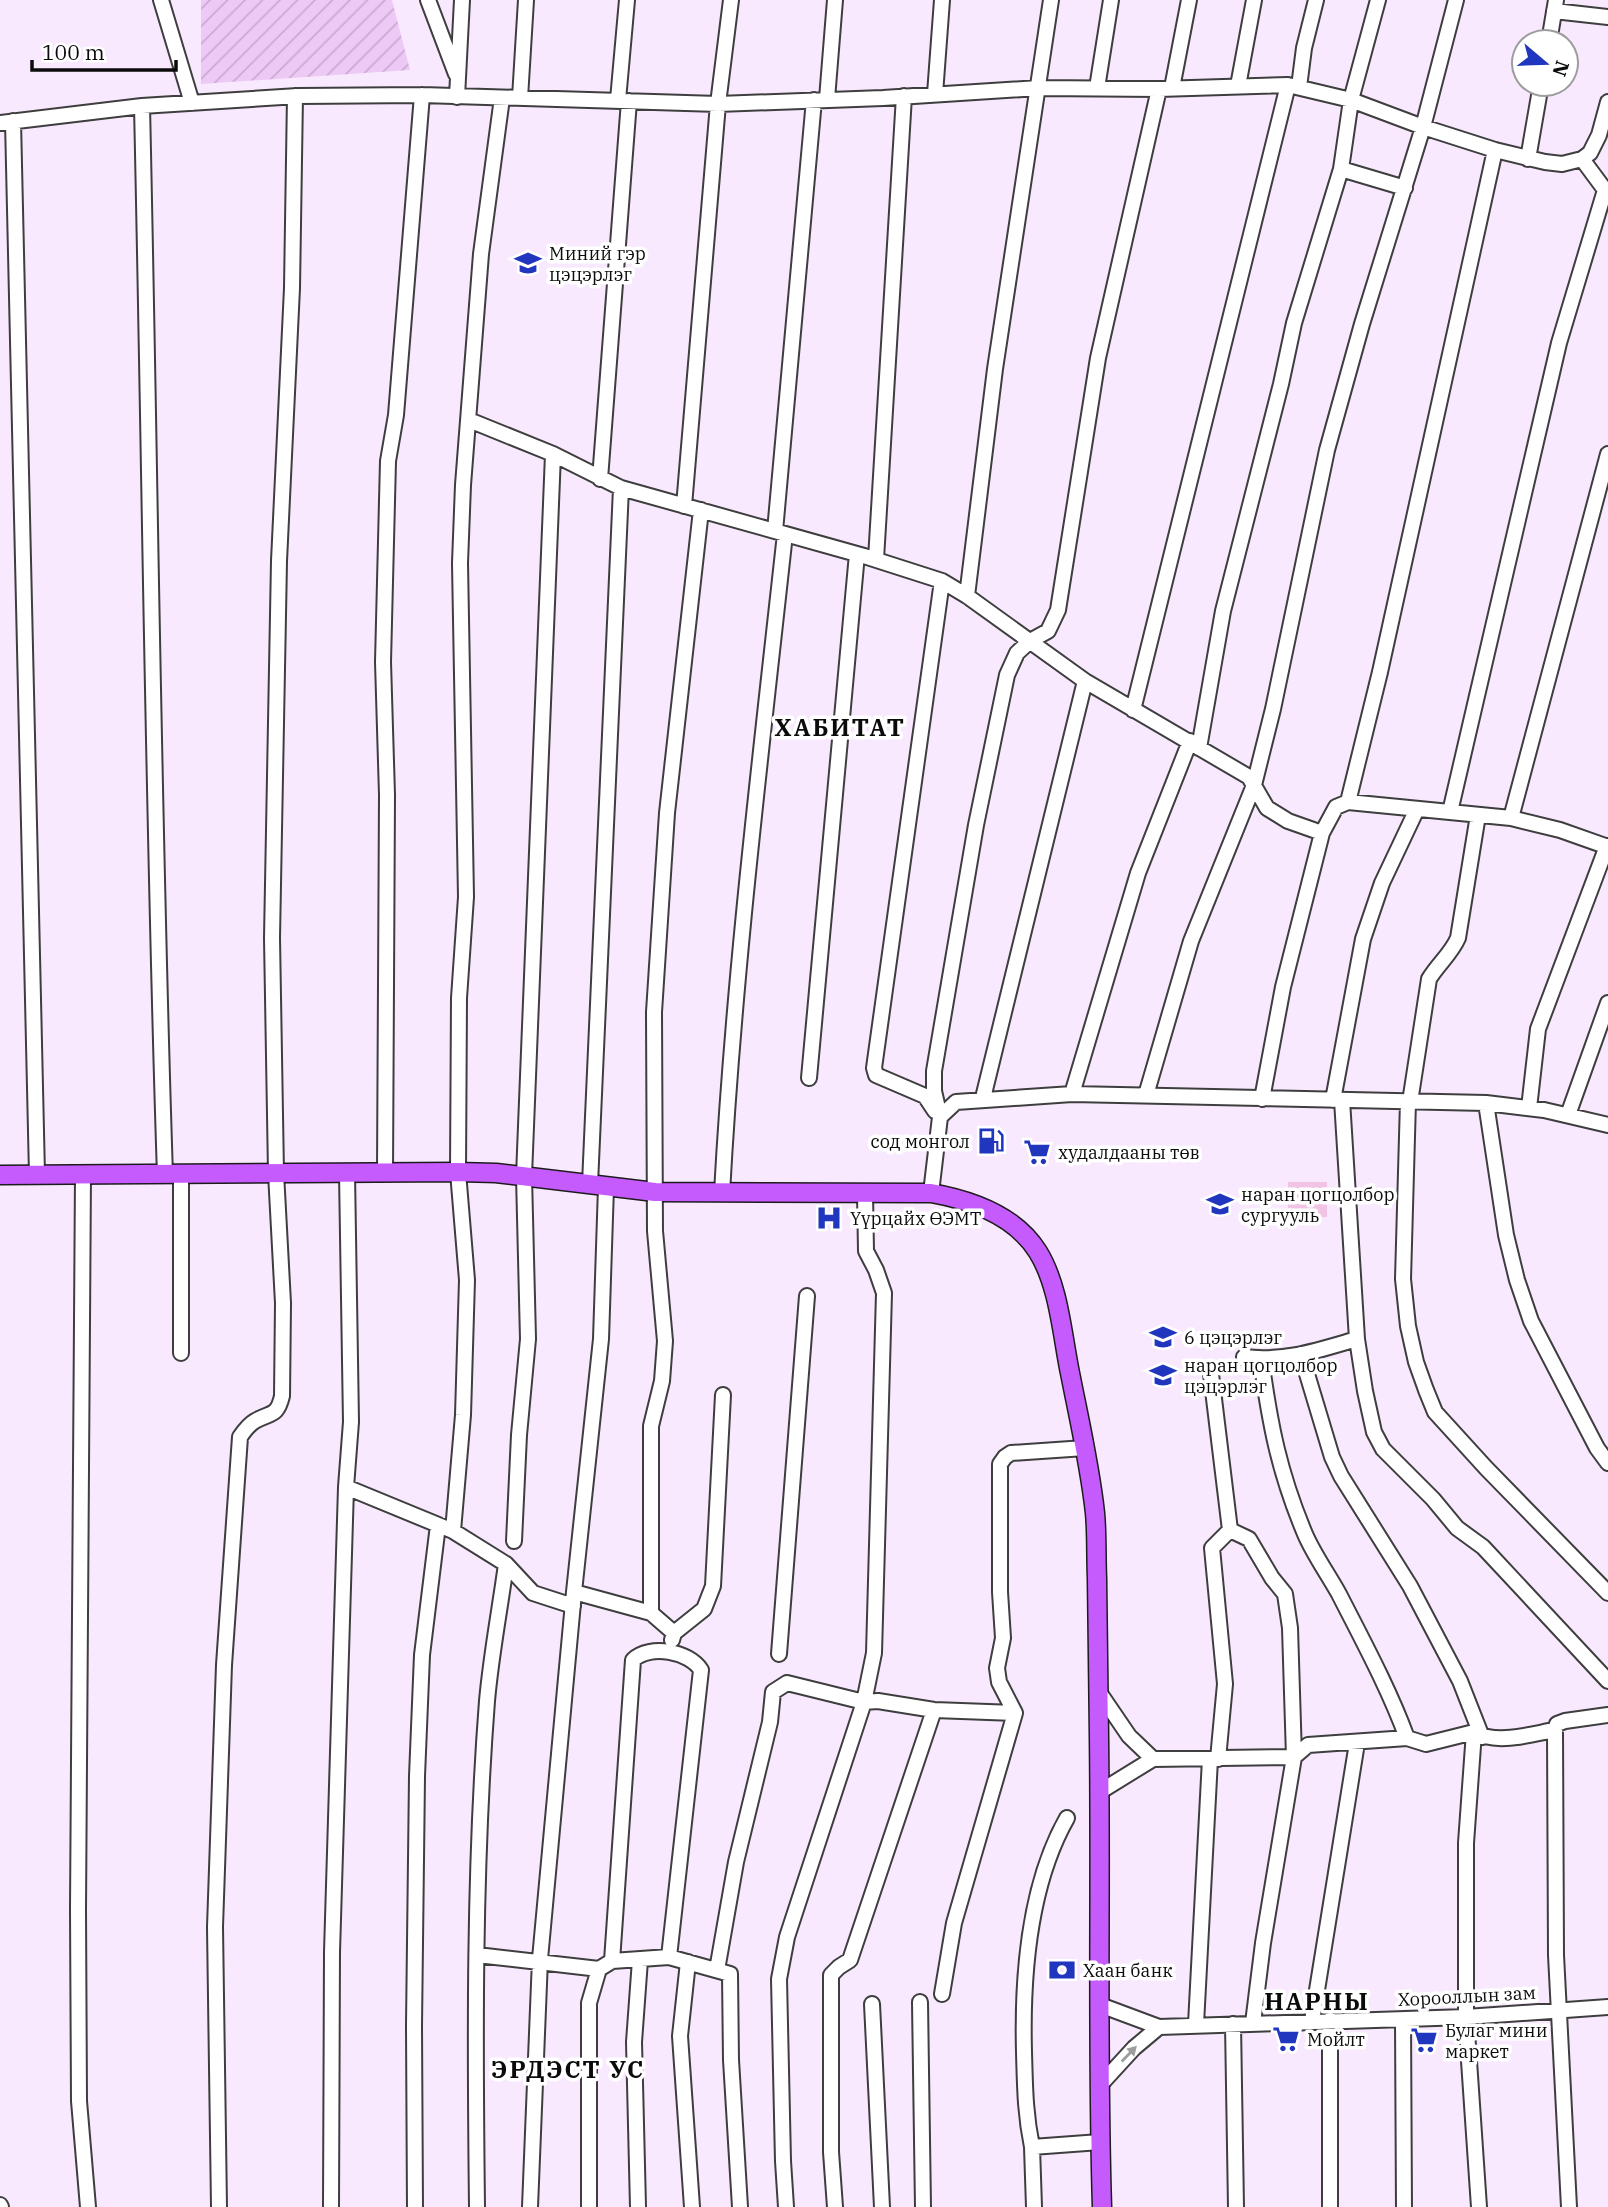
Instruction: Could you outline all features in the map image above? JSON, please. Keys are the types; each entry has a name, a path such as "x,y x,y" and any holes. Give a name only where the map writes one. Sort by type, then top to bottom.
{"main road":[{"path":"0,1175 457,1172 524,1176 655,1192 931,1193 978,1206 1006,1220 1023,1234 1046,1267 1055,1297 1085,1448 1095,1514 1101,1791 1102,2207"}],"street":[{"path":"161,0 192,103"},
{"path":"429,0 458,78"},
{"path":"457,97 462,0"},
{"path":"520,99 526,0"},
{"path":"600,479 623,101 626,0"},
{"path":"684,506 718,104 731,0"},
{"path":"722,1194 752,832 820,100 835,0"},
{"path":"935,94 942,0"},
{"path":"967,596 995,369 1051,0"},
{"path":"1097,88 1111,0"},
{"path":"931,1193 940,1117 934,1091 934,1071 975,825 1007,675 1017,653 1030,641 1048,631 1058,610 1098,358 1189,0"},
{"path":"1238,86 1254,0"},
{"path":"1133,710 1316,0"},
{"path":"1072,1094 1138,873 1195,745 1223,611 1294,323 1341,169 1351,100 1378,0"},
{"path":"1146,1095 1191,942 1254,785 1273,709 1327,450 1362,324 1423,127 1456,0"},
{"path":"1551,28 1555,6 1608,17"},
{"path":"37,1175 6,122 142,106 295,96 422,95 718,104 883,99 1039,88 1294,86 1351,100 1494,150 1562,164 1582,159 1595,145 1608,102"},
{"path":"385,1172 387,795 383,662 388,461 396,415 422,95"},
{"path":"219,2207 215,1927 224,1665 240,1437 256,1420 273,1414 280,1407 282,1396 283,1303 276,1173 272,924 279,561 292,288 295,96"},
{"path":"876,559 904,96"},
{"path":"453,1531 463,1416 467,1280 457,1172 459,998 466,897 460,563 463,485 481,254 502,98"},
{"path":"1528,159 1539,98"},
{"path":"142,106 150,433 156,894 181,1353"},
{"path":"1348,802 1380,673 1494,150"},
{"path":"1450,812 1559,343 1605,190 1582,159"},
{"path":"1341,169 1405,188"},
{"path":"469,420 553,454 621,488 876,559 942,581 1086,681 1249,777 1267,808 1288,821 1322,833"},
{"path":"514,1541 519,1435 528,1339 524,1176 553,454"},
{"path":"1511,818 1608,454"},
{"path":"530,2207 540,1961 573,1599 601,1339 598,1186 621,488"},
{"path":"651,1613 651,1426 662,1381 665,1341 654,1231 654,1012 667,813 701,510"},
{"path":"809,1078 857,554"},
{"path":"940,1117 925,1096 876,1076 874,1068 942,581"},
{"path":"983,1098 1086,681"},
{"path":"1262,1099 1283,987 1322,833 1336,807 1348,802 1511,818 1560,830 1607,847 1538,1029 1529,1108"},
{"path":"1417,809 1382,883 1363,939 1338,1100 1357,1339 1364,1391 1374,1432 1384,1449 1457,1528 1483,1547 1608,1681"},
{"path":"1478,815 1458,938 1452,953 1436,968 1430,979 1409,1101 1403,1279 1408,1325 1416,1362 1435,1412 1608,1593"},
{"path":"1567,1115 1608,1003"},
{"path":"940,1117 957,1102 983,1098 1072,1094 1486,1103 1529,1108 1608,1125"},
{"path":"1486,1103 1506,1235 1527,1311 1597,1448 1608,1463"},
{"path":"331,2207 332,1952 346,1487 351,1422 347,1173"},
{"path":"83,1174 78,1910 79,2101 88,2207"},
{"path":"786,2207 779,1979 787,1937 863,1702 874,1653 884,1293 866,1251 865,1193"},
{"path":"779,1654 807,1296"},
{"path":"1244,1357 1271,1360 1357,1339"},
{"path":"1301,1354 1332,1457 1341,1476 1410,1586 1460,1681 1478,1735 1466,1843 1466,2017 1479,2207"},
{"path":"1261,1359 1270,1424 1281,1471 1306,1536 1362,1639 1407,1738"},
{"path":"1211,1374 1230,1530"},
{"path":"667,1651 674,1633 704,1609 713,1586 723,1395"},
{"path":"942,1994 954,1923 1015,1713 999,1682 997,1668 1003,1638 1000,1592 1000,1464 1012,1453 1085,1448"},
{"path":"346,1487 453,1531 506,1564 533,1593 651,1613 674,1633"},
{"path":"415,2207 417,1776 422,1655 438,1525"},
{"path":"1230,1530 1249,1539 1284,1594 1290,1628 1294,1757 1263,1943 1253,2023"},
{"path":"1196,2024 1214,1759 1225,1684 1212,1548 1230,1530"},
{"path":"477,2207 477,1955 487,1699 506,1564"},
{"path":"589,2207 589,2003 605,1965 633,1660 644,1652 667,1651 693,1662 701,1670 669,1957"},
{"path":"717,1970 736,1862 770,1722 773,1692 787,1683 863,1702 934,1710 1015,1713"},
{"path":"1099,1692 1129,1736 1153,1759"},
{"path":"835,2207 831,2152 831,1976 850,1960 934,1710"},
{"path":"1569,2207 1556,1955 1555,1730 1557,1724 1565,1721 1608,1715"},
{"path":"1101,1791 1153,1759 1294,1757 1308,1745 1407,1738 1426,1744 1478,1735 1514,1738 1555,1730"},
{"path":"1312,2021 1357,1743"},
{"path":"1034,2207 1032,2147 1025,2116 1023,2000 1026,1961 1043,1880 1055,1840 1067,1818"},
{"path":"477,1955 605,1965 669,1957 730,1974 731,2060 740,2207"},
{"path":"638,2207 634,2042 640,1960"},
{"path":"688,1962 680,2036 692,2207"},
{"path":"920,2002 923,2207"},
{"path":"872,2004 882,2207"},
{"name":"Хорооллын зам","path":"1100,2005 1159,2027 1403,2020 1608,2007"},
{"path":"1403,2020 1404,2207"},
{"path":"1330,2021 1330,2207"},
{"path":"1233,2024 1236,2207"},
{"path":"1101,2084 1134,2048 1159,2027"},
{"path":"1032,2147 1100,2142"}],"shaded area":[{"path":"201,0 392,0 410,70 201,84"},
{"path":"1288,1182 1327,1182 1327,1217 1288,1218"}],"place":[{"name":"Миний гэр цэцэрлэг","path":"528,263"},
{"name":"сод монгол","path":"991,1141"},
{"name":"худалдааны төв","path":"1037,1152"},
{"name":"наран цогцолбор сургууль","path":"1220,1204"},
{"name":"Үүрцайх ӨЭМТ","path":"829,1218"},
{"name":"6 цэцэрлэг","path":"1163,1337"},
{"name":"наран цогцолбор цэцэрлэг","path":"1163,1375"},
{"name":"Хаан банк","path":"1062,1970"},
{"name":"Мойлт","path":"1286,2039"},
{"name":"Булаг мини маркет","path":"1424,2040"}],"district":[{"name":"ХАБИТАТ","path":"840,727"},
{"name":"НАРНЫ","path":"1317,2001"},
{"name":"ЭРДЭСТ УС","path":"568,2069"}]}
